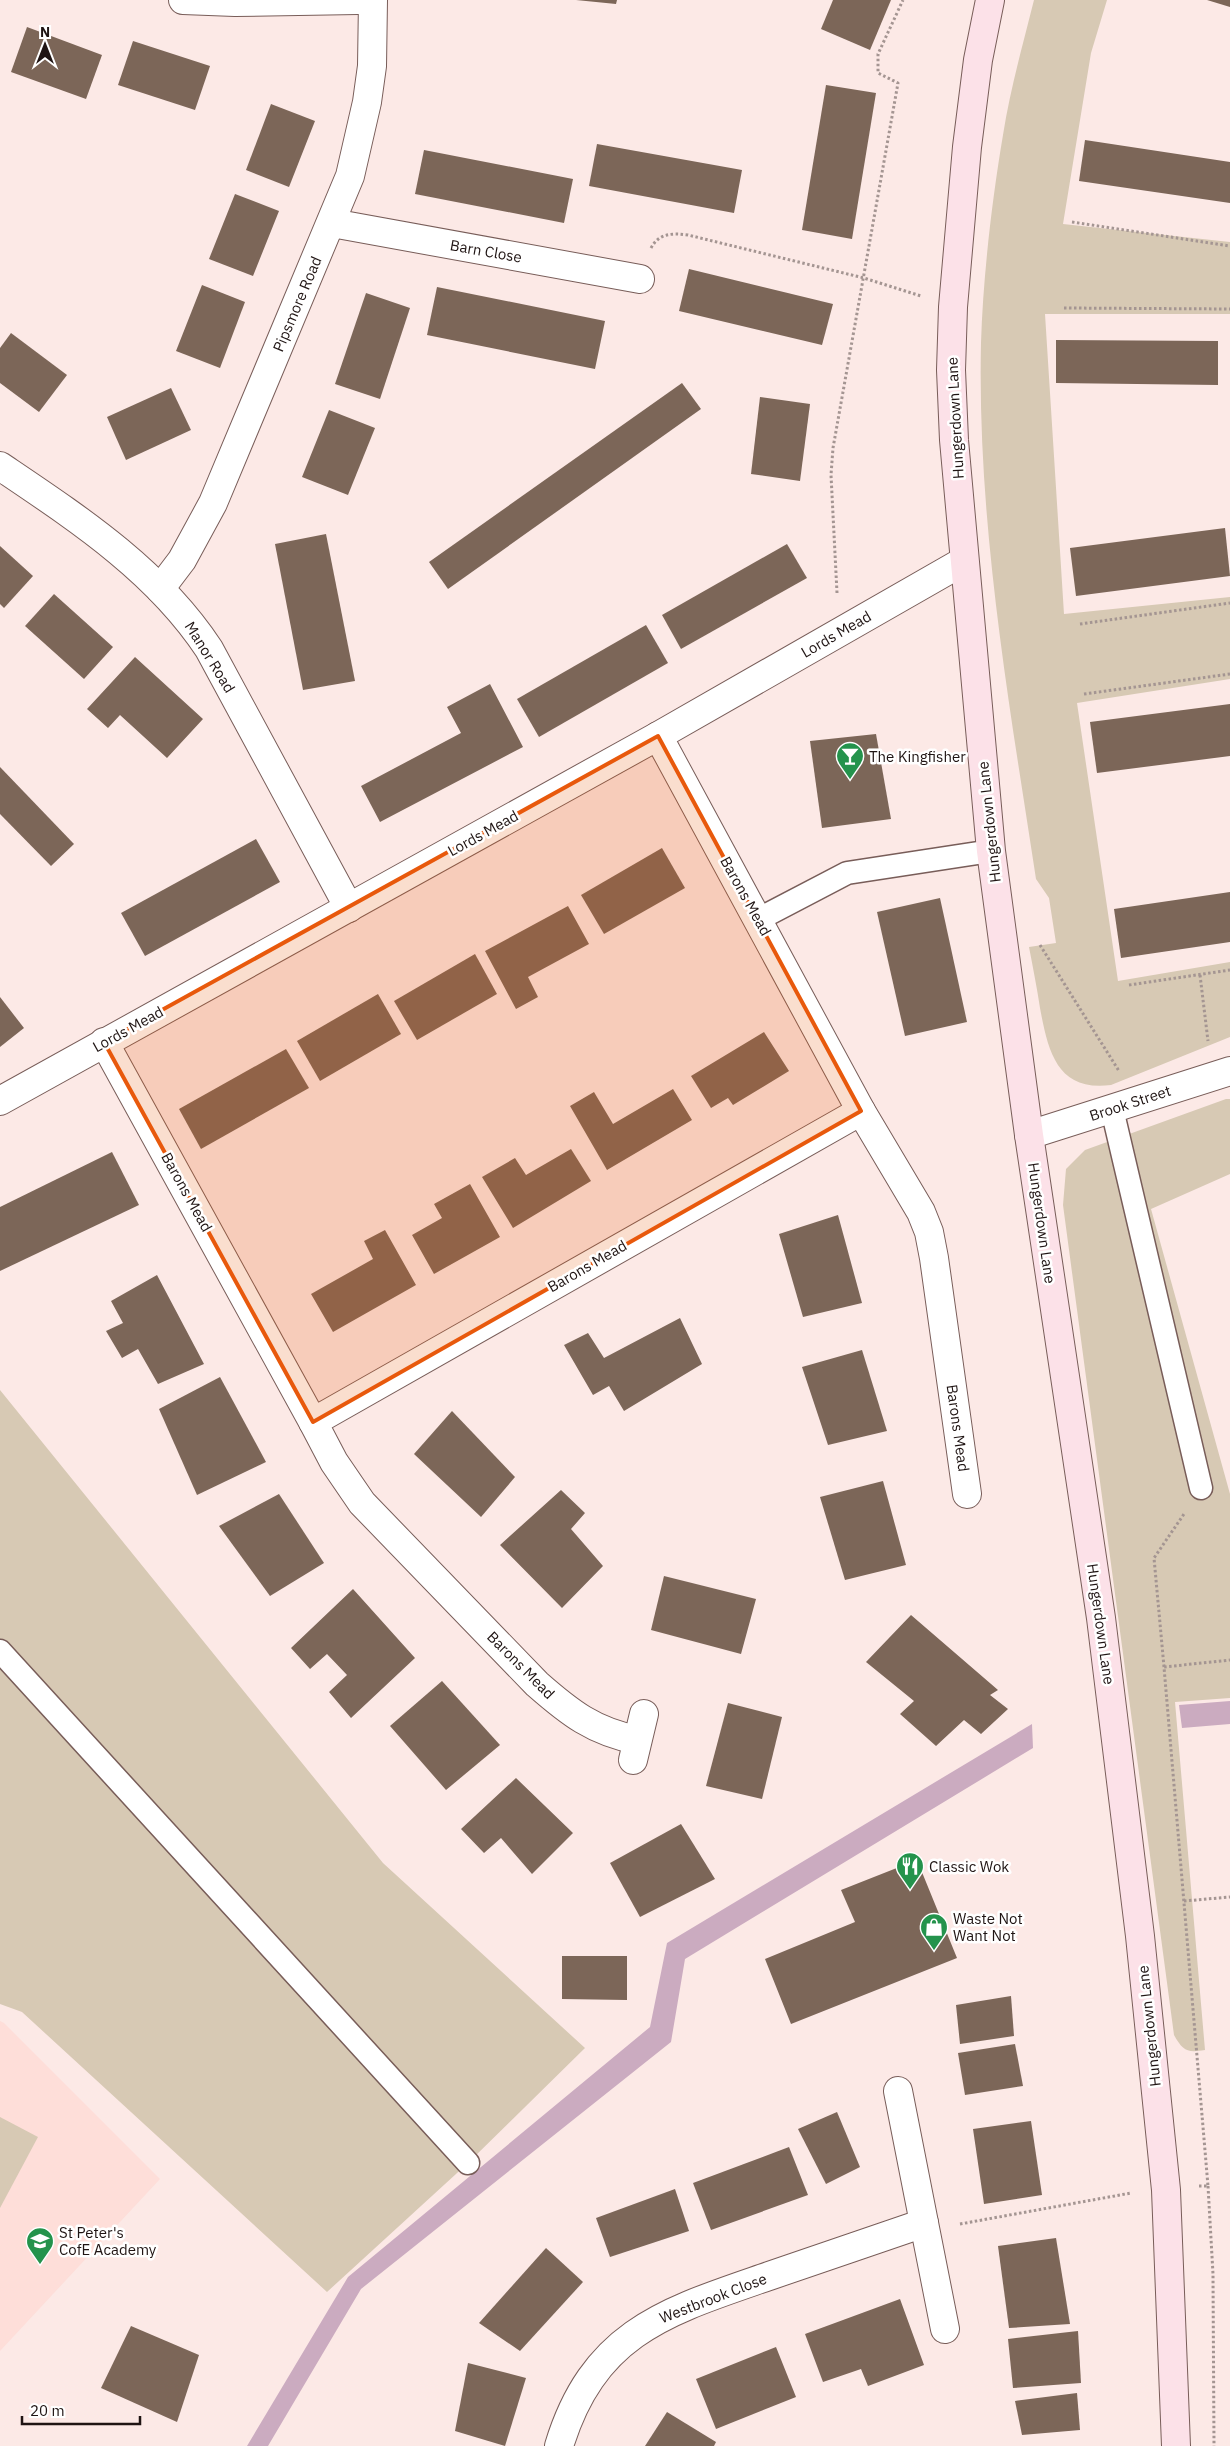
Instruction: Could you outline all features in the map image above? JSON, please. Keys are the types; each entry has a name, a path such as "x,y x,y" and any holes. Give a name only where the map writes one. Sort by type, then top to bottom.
{"main road":[{"name":"Hungerdown Lane","path":"990,0 978,60 967,147 953,307 950,370 964,561 991,851 1029,1135 1117,1736 1140,1936 1166,2190 1176,2446"}],"street":[{"path":"183,0 235,2 358,0"},
{"name":"Pipsmore Road","path":"160,588 182,560 212,503 332,223 350,176 367,102 372,66 373,0"},
{"name":"Barn Close","path":"332,223 640,280"},
{"name":"Manor Road","path":"0,466 107,542 160,588 190,622 209,649 349,908"},
{"name":"Lords Mead","path":"0,1101 658,736 964,561"},
{"name":"Barons Mead","path":"658,736 759,918 861,1111 914,1200 929,1232 967,1494"},
{"name":"Barons Mead","path":"104,1042 334,1462 362,1503 538,1684 566,1710 635,1750 644,1714"},
{"name":"Brook Street","path":"1029,1135 1138,1102 1221,1073"},
{"name":"Barons Mead","path":"313,1422 861,1111"},
{"path":"898,2091 945,2329"},
{"name":"Westbrook Close","path":"559,2446 573,2410 595,2373 609,2356 640,2329 690,2304 924,2226"}],"lane":[{"path":"759,918 847,874 991,851"},
{"path":"1112,1109 1201,1488"},
{"path":"0,1651 468,2163"}],"path":[{"path":"850,625 838,602 831,476 833,448 898,83 878,73 878,54 903,0"},
{"path":"1072,222 1230,246"},
{"path":"640,280 653,245 660,237 670,234 688,235 864,278 953,307"},
{"path":"1064,308 1230,309"},
{"path":"1080,624 1230,603"},
{"path":"1084,694 1230,674"},
{"path":"1039,944 1138,1102"},
{"path":"1129,985 1230,970"},
{"path":"1200,975 1221,1073"},
{"path":"1201,1488 1154,1558 1208,2186 1213,2274 1214,2446"},
{"path":"1164,1667 1230,1660"},
{"path":"1184,1901 1230,1897"},
{"path":"924,2226 1140,2192 1208,2186"}],"highlighted area":[{"path":"658,736 861,1111 313,1422 104,1042"}],"shaded area":[{"path":"1034,0 1107,0 1091,53 1063,224 1230,242 1230,314 1045,314 1064,614 1230,597 1230,679 1077,703 1118,981 1230,962 1230,1037 1111,1085 1093,1085 1078,1082 1067,1075 1058,1065 1052,1053 1043,1024 1029,947 1056,943 1049,898 1036,879 997,612 984,478 981,343 989,239 1006,118"},
{"path":"1230,1099 1230,1174 1151,1209 1230,1494 1230,1698 1175,1702 1205,2050 1190,2051 1180,2045 1174,2035 1063,1205 1066,1169 1085,1150"},
{"path":"0,1390 383,1863 585,2048 468,2163 327,2292 22,2012 0,2004"},
{"path":"1230,1701 1230,1724 1182,1728 1179,1705"},
{"path":"1032,1724 1033,1748 685,1959 671,2042 361,2289 268,2446 247,2446 348,2277 650,2027 667,1943"},
{"name":"St Peter's CofE Academy","path":"0,2021 160,2179 0,2351"},
{"path":"0,2117 38,2137 0,2208"}],"building":[{"path":"576,0 617,0 616,4"},
{"path":"833,0 891,0 870,50 821,29"},
{"path":"1207,0 1230,0 1230,7"},
{"path":"27,27 102,55 86,99 11,72"},
{"path":"133,41 210,66 195,110 118,85"},
{"path":"826,85 876,93 852,239 802,230"},
{"path":"271,104 315,121 289,187 246,170"},
{"path":"1085,140 1230,162 1230,203 1079,181"},
{"path":"597,144 742,170 734,213 589,186"},
{"path":"424,150 573,179 564,223 415,194"},
{"path":"235,194 279,211 253,276 209,259"},
{"path":"689,269 833,304 822,345 679,311"},
{"path":"202,285 245,302 220,368 176,351"},
{"path":"437,287 605,321 595,369 427,335"},
{"path":"366,293 410,308 380,399 335,384"},
{"path":"11,333 67,375 39,412 0,383 0,348"},
{"path":"1056,340 1218,341 1218,385 1056,383"},
{"path":"682,383 701,409 448,589 429,562"},
{"path":"171,388 191,430 126,460 107,417"},
{"path":"760,397 810,404 800,481 751,474"},
{"path":"329,410 375,428 348,495 302,477"},
{"path":"1225,528 1230,576 1076,596 1070,548"},
{"path":"326,534 355,681 303,690 275,544"},
{"path":"787,544 807,578 681,649 662,615"},
{"path":"0,546 33,576 4,608 0,604"},
{"path":"54,594 113,647 84,679 25,626"},
{"path":"646,625 668,663 539,737 517,699"},
{"path":"135,657 203,719 167,758 120,715 108,728 87,709"},
{"path":"490,684 523,747 380,822 361,786 461,733 447,707"},
{"path":"1230,704 1230,756 1097,773 1090,722"},
{"name":"The Kingfisher","path":"876,734 891,819 822,828 810,741"},
{"path":"0,767 74,844 51,866 0,814"},
{"path":"256,839 280,882 145,956 121,913"},
{"path":"662,848 685,888 604,934 581,895"},
{"path":"1230,892 1230,942 1121,958 1114,909"},
{"path":"940,898 967,1022 905,1036 877,912"},
{"path":"568,906 589,944 528,977 538,997 516,1009 485,951"},
{"path":"475,954 497,994 417,1040 394,1001"},
{"path":"378,994 401,1034 320,1081 297,1041"},
{"path":"0,997 24,1028 0,1047"},
{"path":"764,1032 789,1071 733,1105 728,1098 711,1108 691,1076"},
{"path":"286,1049 309,1088 201,1149 179,1109"},
{"path":"673,1089 692,1120 607,1170 570,1106 594,1092 613,1124"},
{"path":"571,1149 591,1181 513,1228 482,1177 515,1158 526,1175"},
{"path":"112,1152 139,1205 0,1271 0,1207"},
{"path":"470,1184 500,1237 434,1274 412,1235 442,1218 434,1204"},
{"path":"838,1215 862,1303 803,1317 779,1234"},
{"path":"385,1230 416,1285 333,1332 311,1294 373,1259 364,1241"},
{"path":"157,1275 204,1364 158,1384 138,1349 122,1358 106,1331 123,1323 111,1301"},
{"path":"680,1318 702,1364 624,1411 609,1386 593,1395 564,1345 588,1333 604,1358"},
{"path":"862,1350 887,1431 828,1445 802,1367"},
{"path":"220,1377 266,1462 197,1495 159,1409"},
{"path":"452,1411 515,1477 481,1517 414,1454"},
{"path":"883,1481 906,1565 845,1580 820,1497"},
{"path":"561,1490 585,1513 571,1529 603,1566 562,1608 500,1545"},
{"path":"279,1494 324,1563 270,1596 219,1526"},
{"path":"664,1576 756,1599 741,1654 651,1630"},
{"path":"353,1589 415,1658 351,1718 329,1692 347,1675 327,1654 310,1669 291,1648"},
{"path":"911,1615 998,1690 990,1695 1008,1709 981,1734 964,1720 936,1746 900,1714 914,1701 866,1662"},
{"path":"442,1681 500,1745 446,1790 390,1726"},
{"path":"728,1703 782,1717 762,1799 706,1786"},
{"path":"516,1778 573,1833 532,1874 501,1838 484,1853 461,1829"},
{"path":"681,1824 715,1879 640,1917 610,1863"},
{"path":"917,1860 957,1958 791,2024 765,1959 855,1922 841,1890"},
{"path":"562,1956 627,1956 627,2000 562,1999"},
{"path":"1011,1996 1014,2036 960,2044 956,2005"},
{"path":"1015,2044 1023,2086 965,2095 958,2053"},
{"path":"837,2112 860,2167 826,2184 798,2129"},
{"path":"1031,2121 1042,2195 984,2204 973,2129"},
{"path":"789,2147 808,2195 711,2230 693,2183"},
{"path":"675,2189 689,2231 610,2257 596,2218"},
{"path":"1056,2238 1070,2324 1009,2328 998,2246"},
{"path":"546,2248 583,2282 520,2351 479,2323"},
{"path":"900,2299 924,2365 868,2386 861,2369 823,2382 805,2334"},
{"path":"131,2326 199,2355 177,2422 101,2388"},
{"path":"1078,2331 1081,2383 1013,2388 1008,2339"},
{"path":"776,2347 796,2397 716,2429 696,2379"},
{"path":"468,2363 526,2378 505,2446 455,2431"},
{"path":"1077,2393 1080,2430 1022,2435 1015,2401"},
{"path":"667,2412 716,2442 714,2446 645,2446"}],"place":[{"name":"The Kingfisher","path":"850,780"},
{"name":"Classic Wok","path":"910,1890"},
{"name":"Waste Not Want Not","path":"934,1951"},
{"name":"St Peter's CofE Academy","path":"40,2265"}]}
